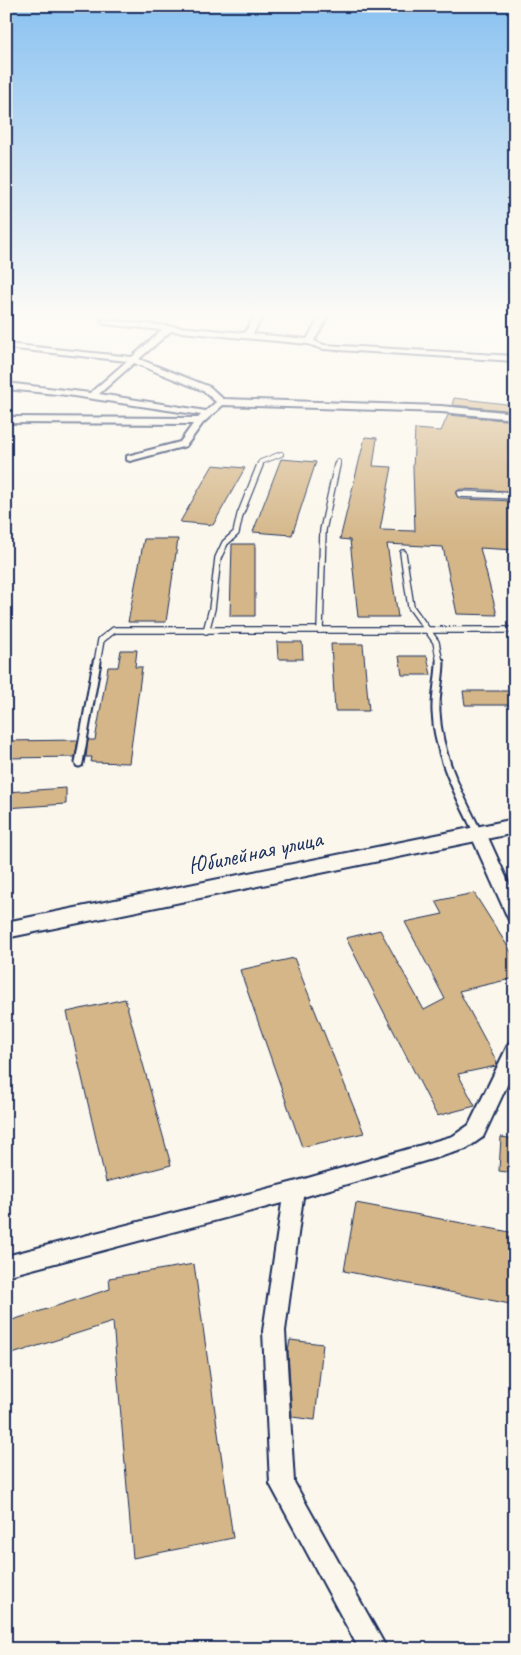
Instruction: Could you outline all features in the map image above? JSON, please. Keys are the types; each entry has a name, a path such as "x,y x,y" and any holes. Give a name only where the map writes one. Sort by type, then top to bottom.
{"main road":[{"name":"Юбилейная улица","path":"6,930 515,826"}],"street":[{"path":"42,390 92,396 204,418"},
{"path":"92,396 98,390"},
{"path":"208,390 221,402 441,409 515,416"},
{"path":"130,458 183,444 204,418 221,402"},
{"path":"6,420 204,418"},
{"path":"478,834 515,916"},
{"path":"6,1266 294,1190 459,1143 476,1131 515,1048"},
{"path":"294,1190 274,1331 282,1484 374,1649"}],"lane":[{"path":"206,631 212,609 218,558 225,543 236,534 240,515 261,462 281,454"},
{"path":"320,630 323,530 338,462"},
{"path":"460,494 515,496"},
{"path":"403,553 410,601 414,613 428,629 439,648 436,709 437,733 442,756 478,834"},
{"path":"79,764 98,654 104,636 119,629 206,631 515,630"}],"building":[{"path":"454,398 515,405 515,411 452,405"},
{"path":"448,415 515,421 515,478 510,478 512,491 460,489 455,493 460,499 514,501 515,550 480,548 497,615 457,614 443,547 387,544 398,617 358,617 350,540 340,539 365,437 377,438 373,466 392,467 380,530 415,531 413,468 415,429 441,431"},
{"path":"281,459 316,462 292,535 253,532"},
{"path":"213,465 245,468 213,525 180,522"},
{"path":"144,539 178,539 166,622 128,622"},
{"path":"232,544 255,544 255,616 230,616"},
{"path":"277,642 302,642 303,659 278,659"},
{"path":"331,644 363,644 369,711 335,711"},
{"path":"121,650 137,650 135,667 142,667 129,763 91,762 92,757 86,757 88,740 95,740 108,667 118,667"},
{"path":"399,656 427,656 431,675 402,675"},
{"path":"463,691 515,691 515,705 465,705"},
{"path":"78,740 75,757 6,758 6,741"},
{"path":"66,788 66,804 6,808 6,792"},
{"path":"474,893 515,958 515,978 459,991 497,1062 496,1066 458,1074 475,1106 437,1116 346,938 380,930 424,1010 445,999 405,922 443,914 436,901"},
{"path":"294,958 364,1133 302,1147 240,970"},
{"path":"125,999 171,1165 106,1182 67,1012"},
{"path":"501,1137 515,1139 515,1173 499,1171"},
{"path":"356,1203 515,1233 515,1305 344,1271"},
{"path":"194,1264 233,1538 133,1558 113,1322 6,1356 6,1322 110,1289 109,1278"},
{"path":"290,1340 323,1344 315,1420 292,1417 288,1352"}]}
